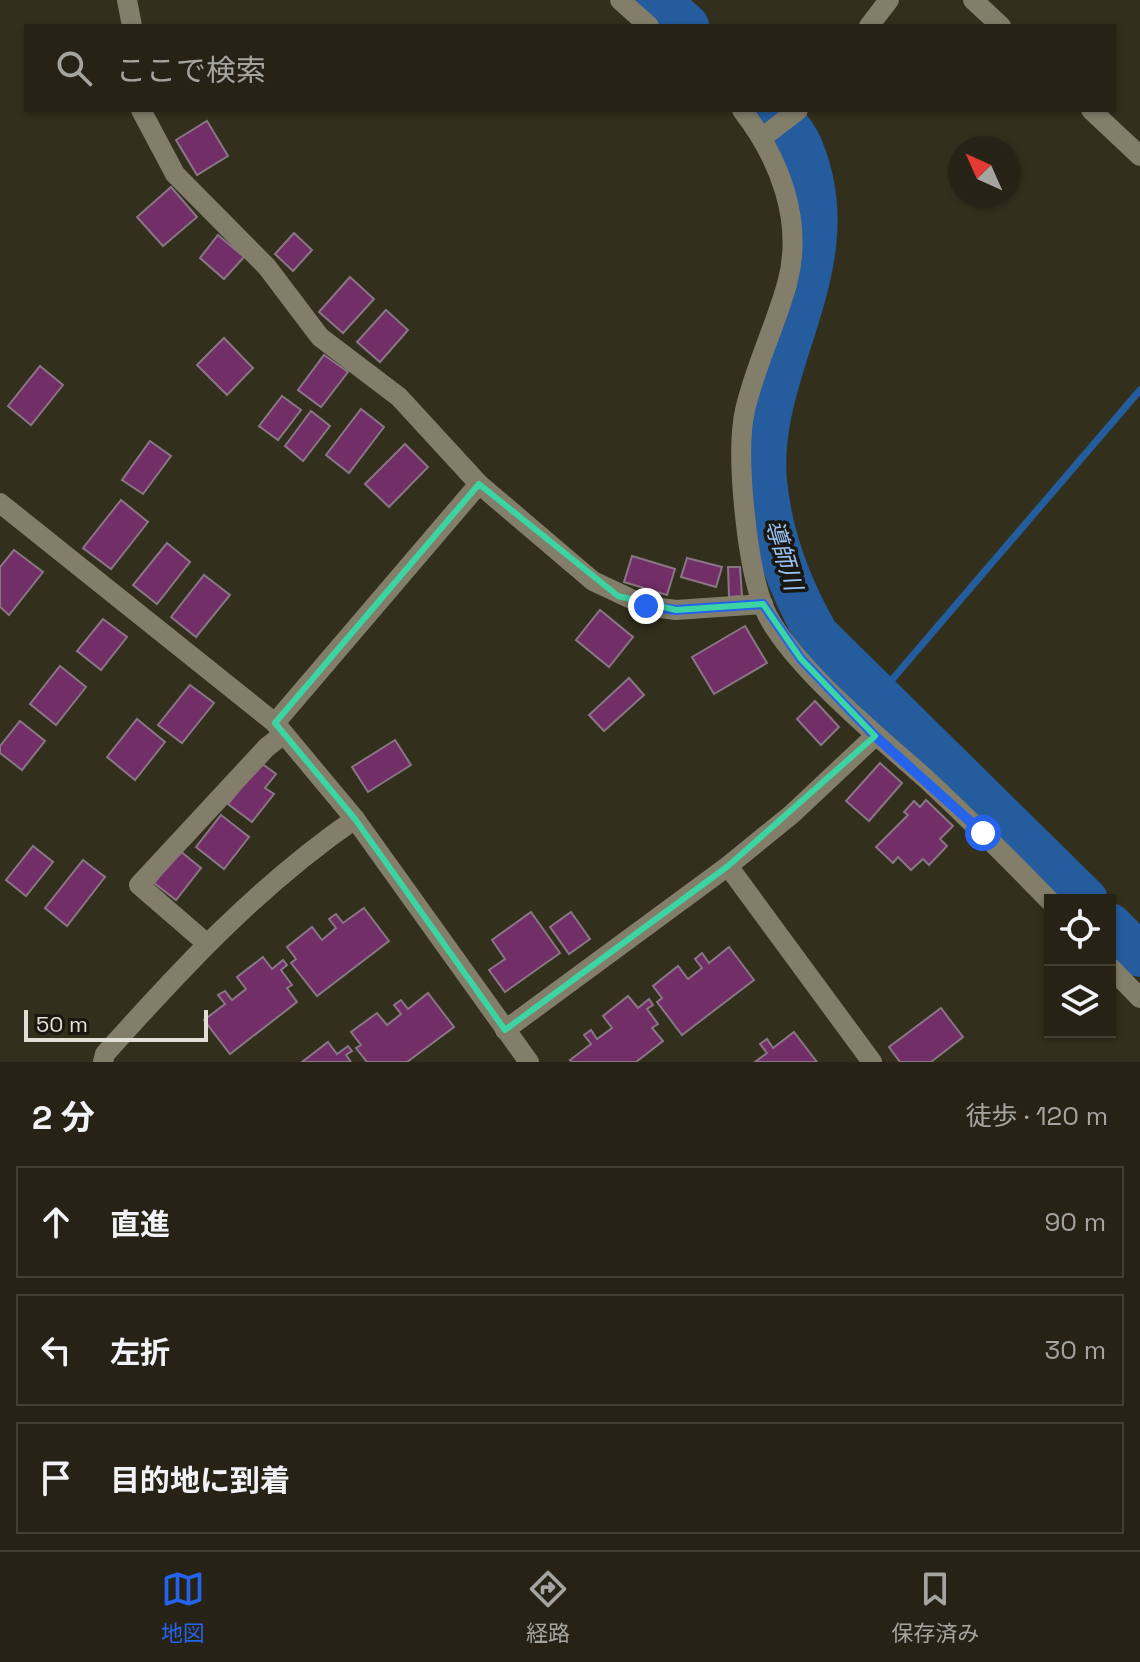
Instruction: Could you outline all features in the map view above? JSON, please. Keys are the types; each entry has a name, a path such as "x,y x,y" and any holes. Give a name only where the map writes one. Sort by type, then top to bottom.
{"street":[{"path":"127,0 132,24"},
{"path":"620,0 647,24"},
{"path":"871,24 889,0"},
{"path":"973,0 999,24"},
{"path":"142,112 175,174 267,267 320,337 399,397 479,484 593,581 618,596 646,606 676,610 763,604"},
{"path":"744,112 763,137 792,210 792,250 787,283 744,413 746,517 763,604 801,659 875,736 983,833 1044,895"},
{"path":"763,137 795,112"},
{"path":"1093,112 1140,156"},
{"path":"205,942 139,885 267,747 479,484"},
{"path":"0,503 279,729 355,819 529,1062"},
{"path":"505,1030 728,866 792,814 875,736"},
{"path":"103,1062 105,1054 205,942 308,851 355,819"},
{"path":"728,866 872,1062"},
{"path":"1116,973 1140,998"}],"highlighted area":[{"path":"479,484 618,596 676,610 763,604 801,659 875,736 728,866 505,1030 355,819 275,723"}],"building":[{"path":"207,121 228,156 197,175 176,140"},
{"path":"171,187 197,217 163,246 137,217"},
{"path":"294,233 312,250 293,271 275,254"},
{"path":"218,235 244,257 224,279 200,258"},
{"path":"350,277 374,299 343,333 319,312"},
{"path":"386,310 408,330 380,362 357,342"},
{"path":"224,338 253,368 227,395 197,365"},
{"path":"324,355 348,372 321,407 298,390"},
{"path":"40,366 63,385 31,425 8,406"},
{"path":"282,396 301,410 278,440 259,426"},
{"path":"361,409 384,427 349,473 326,455"},
{"path":"311,411 330,426 303,461 285,446"},
{"path":"150,441 171,456 143,494 122,480"},
{"path":"405,444 428,467 389,507 365,484"},
{"path":"121,500 148,522 111,569 83,548"},
{"path":"167,543 190,562 157,604 133,585"},
{"path":"14,550 43,572 9,615 0,607 0,567"},
{"path":"632,556 675,569 667,595 624,582"},
{"path":"687,558 722,567 716,587 681,577"},
{"path":"728,567 740,567 742,596 729,597"},
{"path":"204,575 230,595 196,637 171,617"},
{"path":"600,610 633,637 609,667 576,640"},
{"path":"103,619 127,637 101,670 77,651"},
{"path":"745,626 767,663 714,694 692,657"},
{"path":"60,666 86,687 56,725 30,704"},
{"path":"629,678 644,695 604,731 589,715"},
{"path":"190,685 214,703 182,743 158,725"},
{"path":"815,701 839,727 821,745 797,719"},
{"path":"137,719 165,742 135,780 107,757"},
{"path":"20,721 45,741 22,770 0,753 0,746"},
{"path":"395,740 411,765 368,792 352,767"},
{"path":"261,763 276,774 265,788 274,794 252,822 228,804"},
{"path":"880,763 902,783 869,821 846,801"},
{"path":"926,800 953,826 940,839 947,846 929,865 923,859 911,870 898,857 893,863 876,847 908,815 904,812 914,801 920,807"},
{"path":"221,815 249,837 224,869 196,847"},
{"path":"33,846 53,862 26,896 6,880"},
{"path":"180,851 201,868 176,900 154,883"},
{"path":"83,860 105,877 67,926 45,908"},
{"path":"364,908 389,941 317,996 291,963 296,959 287,947 312,927 322,940 336,928 329,919 336,914 343,923"},
{"path":"531,912 560,953 505,992 489,970 505,959 492,940"},
{"path":"571,912 590,939 569,954 550,927"},
{"path":"729,947 754,980 682,1035 657,1002 662,998 653,986 678,966 688,979 702,968 695,959 702,953 709,963"},
{"path":"263,957 272,969 283,960 287,965 281,970 292,985 287,988 297,1002 230,1054 204,1020 225,1004 218,995 225,991 232,1000 246,989 237,977"},
{"path":"428,993 454,1027 407,1062 367,1062 356,1048 361,1045 351,1032 377,1013 387,1025 401,1014 394,1005 401,1000 408,1009"},
{"path":"628,996 638,1008 649,999 653,1005 647,1009 658,1024 652,1028 663,1041 636,1062 572,1062 570,1060 591,1044 584,1035 591,1030 597,1039 612,1028 603,1016"},
{"path":"941,1008 963,1037 931,1062 900,1062 889,1047"},
{"path":"794,1032 817,1062 755,1062 767,1053 760,1044 767,1039 773,1048"},
{"path":"328,1042 337,1054 348,1046 352,1051 346,1055 351,1062 302,1062"}],"waterway":[{"name":"導師川","path":"658,0 685,24"},
{"name":"導師川","path":"777,112 800,145 814,193 815,235 809,276 773,397 766,439 765,481 771,522 790,580 817,635 1080,894"},
{"path":"878,696 1140,390"},
{"name":"導師川","path":"1116,931 1140,955"}],"route":[{"path":"646,606 676,610 763,604 768,616 801,659 875,736 983,833"}]}
